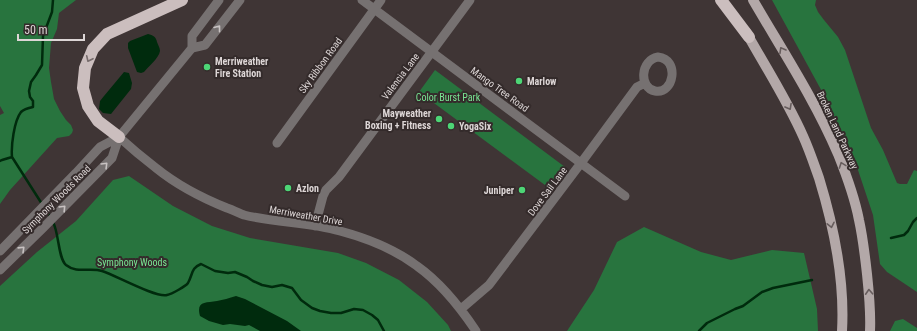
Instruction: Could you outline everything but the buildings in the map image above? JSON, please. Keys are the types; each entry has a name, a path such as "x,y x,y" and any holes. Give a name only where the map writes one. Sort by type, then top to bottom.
{"highway":[{"path":"118,137 98,121 88,106 83,88 84,68 93,49 107,34 182,0"},
{"path":"721,0 749,37"}],"main road":[{"path":"729,0 804,137 824,195 840,266 842,291 842,331"},
{"name":"Broken Land Parkway","path":"753,0 811,99 838,154 850,187 859,218 865,256 869,290 870,331"}],"street":[{"name":"Symphony Woods Road","path":"192,48 192,36 219,0"},
{"name":"Symphony Woods Road","path":"0,251 100,147 118,137 192,48 205,45 240,0"},
{"name":"Mango Tree Road","path":"362,0 625,196"},
{"name":"Sky Ribbon Road","path":"277,143 381,0"},
{"name":"Valencia Lane","path":"315,226 321,200 326,190 339,177 470,0"},
{"name":"Dove Sail Lane","path":"461,309 490,285 637,87 645,83"},
{"name":"Symphony Woods Road","path":"0,270 112,158 118,137"},
{"name":"Merriweather Drive","path":"118,137 169,178 196,194 214,202 244,214 340,231 368,240 403,256 418,266 447,293 461,309 476,331"}],"green space":[{"path":"0,0 76,0 59,13 57,29 51,43 49,68 54,99 60,111 71,125 73,130 72,133 69,136 57,138 10,190 0,204 0,115 4,113 0,106"},
{"path":"772,0 816,0 815,5 818,12 838,37 845,50 871,128 883,150 897,183 907,184 914,170 917,171 917,292 887,272 880,264 873,215 854,158 825,97"},
{"name":"Color Burst Park","path":"435,70 565,167 549,188 419,92"},
{"name":"Symphony Woods","path":"129,176 173,206 212,226 250,238 338,253 366,263 399,280 427,302 448,325 451,331 0,331 0,286 37,252 76,221 113,180"},
{"path":"644,227 701,252 731,260 772,250 804,253 817,309 818,331 567,331 594,290 617,242"},
{"path":"903,319 917,328 917,331 890,331 895,321"}],"shaded area":[{"path":"148,34 157,40 160,51 158,57 144,72 141,73 137,72 128,48 128,43"},
{"path":"124,72 129,73 132,83 131,89 111,114 103,113 99,109 100,101"},
{"path":"236,296 245,299 287,321 301,331 260,331 249,325 223,325 209,321 200,316 200,305"}],"waterway":[{"path":"42,204 12,157 12,147 16,121 23,110 33,107 33,101 30,97 29,91 31,82 42,65 43,36 52,12 53,0"},
{"path":"0,161 12,157"},
{"path":"44,209 51,217"},
{"path":"891,238 904,235 917,218"},
{"path":"53,222 61,257 63,262 70,268 102,271 145,290 167,295 175,292 187,284 195,267 201,264 215,271 228,273 235,272 262,285 272,287 282,285 292,288 301,300 312,308 320,311 341,313 354,309 363,310 378,320 384,331"},
{"path":"699,331 707,323 743,306 762,292 773,288 812,280"}],"place":[{"name":"Merriweather Fire Station","path":"207,67"},
{"name":"Marlow","path":"519,81"},
{"name":"Mayweather Boxing + Fitness","path":"439,119"},
{"name":"YogaSix","path":"451,126"},
{"name":"Azlon","path":"288,188"},
{"name":"Juniper","path":"522,190"}]}
